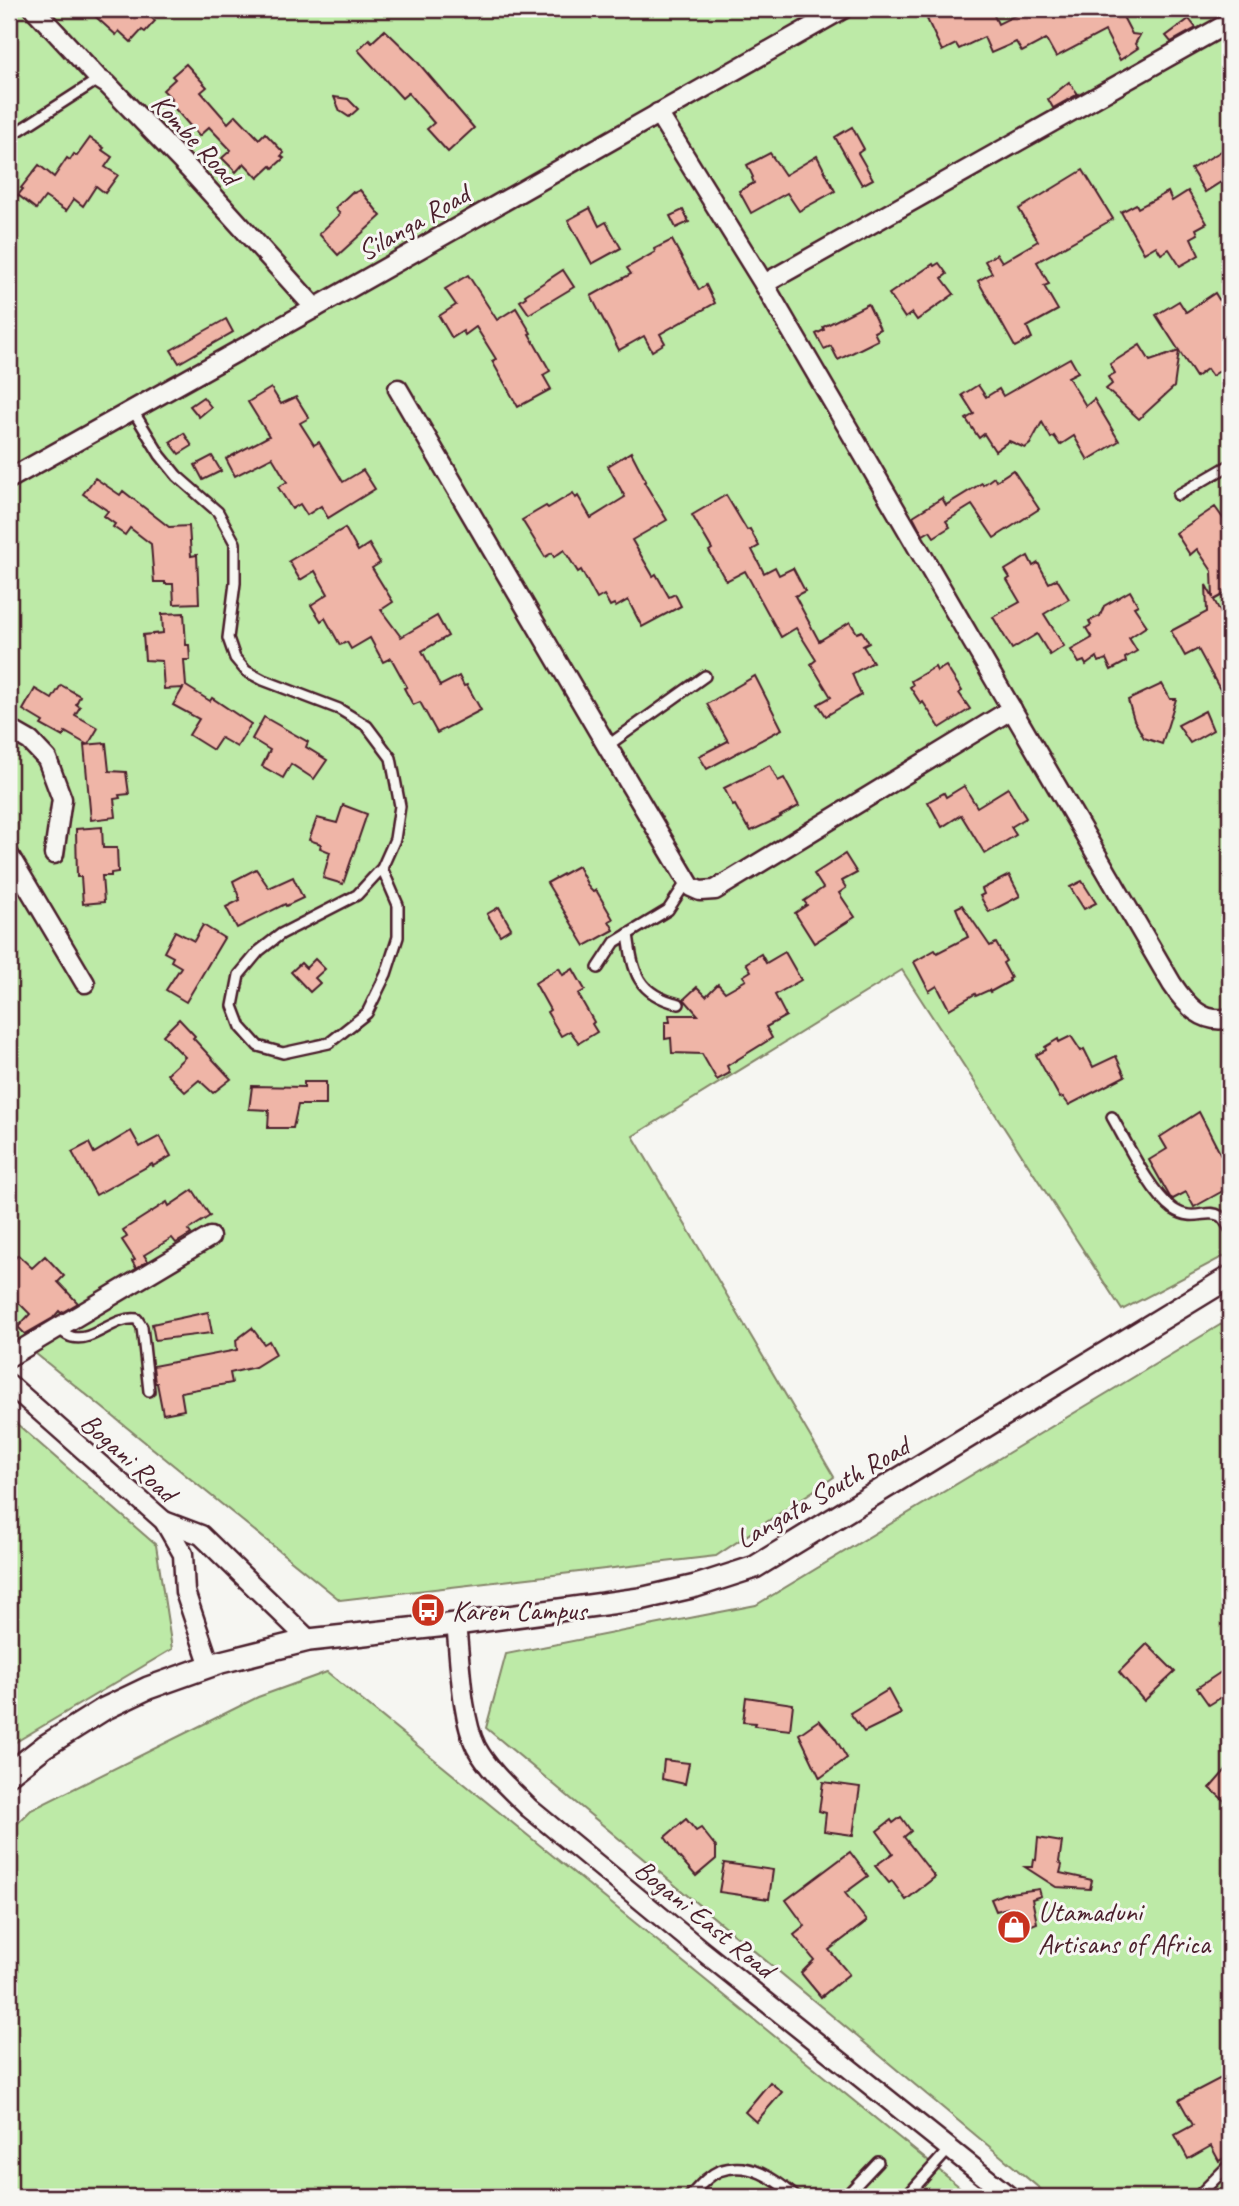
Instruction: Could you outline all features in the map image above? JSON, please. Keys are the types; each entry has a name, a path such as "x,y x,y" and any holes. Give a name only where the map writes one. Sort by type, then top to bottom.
{"street":[{"name":"Kombe Road","path":"34,9 190,170 315,308"},
{"name":"Silanga Road","path":"9,479 843,9"},
{"path":"764,284 1230,22"},
{"path":"658,113 764,284 1178,993 1202,1016 1213,1020 1230,1018"},
{"path":"398,389 691,887 700,891 715,890 1012,709"},
{"path":"9,729 30,741 47,759 62,799 54,854"},
{"path":"9,855 85,983"},
{"path":"9,1357 210,1237"},
{"name":"Langata South Road","path":"9,1774 66,1731 116,1702 210,1666 309,1640 640,1600 755,1567 1230,1277"},
{"name":"Bogani Road","path":"9,1384 164,1521 183,1554 185,1592 210,1666"},
{"path":"164,1521 201,1535 309,1640"},
{"name":"Bogani East Road","path":"456,1624 464,1698 475,1745 506,1785 529,1808 700,1949 1010,2197"}],"lane":[{"path":"9,137 99,79"},
{"path":"132,409 160,455 177,476 218,512 235,543 235,583 228,638 235,658 246,671 263,680 339,709 367,726 391,758 400,806 395,839 383,868 357,895 281,934 259,951 239,975 233,1006 241,1027 258,1046 284,1053 329,1043 367,1013 386,974 398,937 398,905 383,868"},
{"path":"1178,495 1230,465"},
{"path":"607,746 705,676"},
{"path":"598,968 615,942 668,910 687,881"},
{"path":"628,933 632,965 638,978 662,1000 679,1004"},
{"path":"1112,1117 1158,1194 1173,1209 1187,1216 1197,1217 1209,1213 1220,1216 1230,1229"},
{"path":"58,1328 71,1337 86,1338 107,1325 127,1318 137,1319 142,1327 149,1391"},
{"path":"906,2197 950,2148"},
{"path":"845,2197 878,2162"},
{"path":"1197,2197 1230,2164"},
{"path":"689,2197 706,2179 731,2169 751,2169 769,2176 796,2197"}],"green space":[{"path":"9,9 1230,9 1230,1253 1122,1310 902,970 633,1136 834,1477 716,1556 340,1600 9,1332"},
{"path":"1230,1319 1230,2197 1050,2197 486,1728 506,1654 756,1605"},
{"path":"9,1417 156,1545 172,1649 9,1746"},
{"path":"327,1672 972,2197 9,2197 9,1832 31,1810 258,1697"}],"building":[{"path":"87,9 142,9 155,21 131,42 119,31 116,35"},
{"path":"937,9 991,9 998,24 1028,9 1119,9 1132,34 1140,35 1135,44 1138,48 1120,60 1105,31 1056,57 1046,39 1022,52 1016,42 991,53 984,37 959,49 956,44 942,51 927,19 939,14"},
{"path":"1189,19 1196,28 1171,42 1166,36"},
{"path":"385,30 415,59 474,128 448,152 427,129 434,123 408,93 402,98 358,50 369,39 372,42"},
{"path":"186,64 207,87 201,92 228,123 236,115 259,139 265,133 284,153 281,156 284,158 258,178 244,163 236,172 222,158 231,150 209,127 199,136 169,102 172,99 163,90 175,79 172,76"},
{"path":"1069,82 1078,94 1053,108 1048,99"},
{"path":"334,97 348,99 358,109 349,117 340,111"},
{"path":"852,127 864,149 858,153 873,179 862,185 835,137"},
{"path":"90,138 112,157 105,167 118,175 105,193 96,186 83,206 74,199 66,211 45,197 36,209 18,195 39,165 54,177 67,158 70,160 74,154 77,156"},
{"path":"1230,146 1230,197 1221,182 1205,192 1191,169"},
{"path":"770,153 785,175 817,156 835,191 799,211 787,193 751,213 739,191 754,183 747,165"},
{"path":"1083,170 1113,219 1037,262 1049,284 1044,286 1058,310 1027,327 1032,338 1015,347 978,281 992,273 985,261 997,254 1002,262 1038,241 1019,209"},
{"path":"360,190 381,216 338,255 319,234 340,214 335,208 352,192"},
{"path":"1188,191 1207,223 1196,229 1198,234 1191,238 1199,255 1180,266 1169,249 1161,254 1156,246 1144,253 1121,212 1136,204 1138,208 1168,192 1172,201"},
{"path":"590,208 599,226 606,222 621,248 592,264 568,220"},
{"path":"683,210 689,222 676,228 670,216"},
{"path":"672,240 699,290 706,285 715,303 660,334 665,343 652,351 644,336 619,350 591,296 631,274 627,268"},
{"path":"939,263 947,274 942,278 954,294 917,320 912,313 905,318 889,294 933,264 934,266"},
{"path":"563,270 574,287 529,314 520,301"},
{"path":"468,275 497,320 516,308 550,371 543,375 551,389 518,407 492,361 496,359 476,327 465,335 463,331 452,338 439,316 456,305 445,289"},
{"path":"1215,293 1230,312 1230,364 1212,376 1207,369 1196,377 1156,315 1179,301 1186,312"},
{"path":"868,304 880,329 874,332 878,340 838,360 831,346 824,349 816,334 824,330 823,327"},
{"path":"226,319 233,332 179,363 171,350"},
{"path":"1140,345 1150,361 1179,351 1174,387 1139,419 1106,389 1112,384 1108,377 1115,373 1110,364"},
{"path":"1070,358 1078,372 1068,377 1086,406 1094,399 1119,441 1088,460 1074,436 1060,445 1054,436 1051,438 1042,422 1025,448 1009,441 995,451 984,434 979,438 966,419 974,414 962,395 978,385 986,397 999,389 1003,396"},
{"path":"271,388 281,404 296,397 309,418 300,423 314,445 319,442 343,482 363,470 375,489 328,518 321,506 307,515 300,504 292,509 278,487 287,482 272,457 235,476 226,459 269,436 248,402"},
{"path":"203,397 211,407 199,417 190,406"},
{"path":"184,433 192,446 179,454 170,442"},
{"path":"631,452 646,481 644,482 667,520 632,540 653,576 656,574 669,597 675,594 681,606 642,627 628,600 616,607 614,604 610,606 604,595 597,599 581,570 578,572 564,550 554,557 552,553 545,557 522,520 573,493 576,498 578,496 591,518 625,497 608,466"},
{"path":"212,456 221,471 203,480 195,465"},
{"path":"1013,470 1039,509 994,538 972,505 946,521 950,527 934,537 930,531 923,535 913,516 942,498 946,505 982,483 983,485 994,477 996,481"},
{"path":"95,478 120,495 123,491 169,527 189,526 191,556 197,555 199,603 174,604 173,584 154,582 151,544 130,528 125,535 113,527 115,524 104,516 108,511 83,494"},
{"path":"726,495 759,546 752,550 764,573 775,567 779,575 793,568 805,591 795,596 819,641 850,622 857,633 862,631 869,643 863,646 873,662 852,674 861,695 826,716 818,704 831,697 811,664 816,660 796,628 781,637 745,571 726,581 709,551 712,549 692,515"},
{"path":"1215,507 1225,521 1230,517 1230,591 1214,600 1230,630 1230,708 1198,649 1185,656 1171,631 1207,612 1206,585 1213,598 1212,571 1197,549 1190,555 1176,533"},
{"path":"345,528 358,551 369,544 380,563 372,568 393,602 381,610 401,637 437,616 448,636 422,651 440,686 459,676 481,710 437,733 420,702 413,705 404,688 407,687 391,658 383,662 370,638 351,649 347,642 340,645 325,618 321,621 311,605 328,594 315,571 300,580 289,561"},
{"path":"1028,556 1033,566 1038,563 1049,583 1057,579 1069,599 1044,614 1064,646 1050,655 1037,634 1012,649 993,617 1020,602 1007,580 1010,578 1005,570"},
{"path":"1130,591 1138,605 1134,607 1147,626 1129,638 1137,651 1125,658 1126,662 1111,670 1106,659 1099,662 1097,657 1086,665 1084,661 1079,663 1071,650 1092,638 1086,628 1091,625 1089,621 1100,616 1104,606"},
{"path":"184,613 190,660 184,660 186,686 210,701 212,698 251,724 237,747 221,738 213,750 189,735 199,719 173,705 183,688 164,689 162,661 145,660 143,635 163,633 162,614"},
{"path":"946,666 970,709 940,728 910,687 913,685 911,681 935,667 937,671"},
{"path":"755,676 782,729 707,769 699,756 728,741 707,704"},
{"path":"1162,684 1170,699 1176,699 1162,744 1144,738 1134,720 1128,700"},
{"path":"61,685 80,696 76,704 80,707 75,715 98,728 88,745 65,732 63,737 41,725 43,722 23,710 35,689 52,699"},
{"path":"1205,711 1213,730 1190,743 1178,725"},
{"path":"264,717 308,742 306,747 327,760 314,779 291,764 283,778 262,766 270,750 252,739"},
{"path":"106,743 109,771 126,772 129,794 119,795 120,798 114,799 116,817 91,820 84,745"},
{"path":"770,765 778,781 784,778 799,806 751,831 724,788"},
{"path":"964,786 977,807 1008,788 1026,818 1011,827 1016,835 985,854 961,815 942,827 928,802 944,793 946,797"},
{"path":"343,805 367,814 343,884 323,878 330,852 320,848 321,844 309,840 317,818 337,823"},
{"path":"102,827 103,848 117,848 118,872 111,873 111,876 102,876 104,902 83,904 81,877 77,877 76,829"},
{"path":"845,854 857,873 842,881 846,888 839,893 855,917 814,943 795,913 807,905 804,901 823,888 814,874"},
{"path":"578,866 589,888 593,892 596,890 613,919 609,921 614,930 585,946 547,883"},
{"path":"256,869 269,888 293,877 303,898 237,928 226,907 240,900 233,881"},
{"path":"1009,875 1020,896 989,912 980,896 984,894 982,889"},
{"path":"1082,881 1096,903 1084,909 1070,887"},
{"path":"962,905 990,946 996,943 1006,961 1003,963 1011,978 990,992 989,990 976,996 975,994 949,1009 937,986 929,991 914,962 968,937 956,908"},
{"path":"499,907 511,928 500,935 487,914"},
{"path":"203,925 224,938 186,1002 166,990 181,967 171,961 173,957 164,952 175,931 194,941"},
{"path":"785,952 801,980 775,995 786,1016 766,1027 772,1038 727,1066 730,1073 717,1080 702,1054 672,1053 671,1038 665,1039 665,1022 670,1022 669,1015 698,1015 684,999 697,987 706,996 718,984 725,992 746,980 743,976 751,971 746,963 761,954 766,963"},
{"path":"315,959 325,969 315,978 320,983 310,992 291,972 301,963 306,968"},
{"path":"559,968 563,975 573,969 585,990 578,994 597,1032 579,1043 570,1031 561,1036 535,983"},
{"path":"179,1019 231,1079 213,1093 199,1080 185,1092 167,1074 185,1057 163,1035"},
{"path":"1071,1036 1081,1051 1084,1049 1093,1067 1116,1056 1125,1076 1069,1105 1063,1097 1060,1098 1036,1055 1058,1039 1059,1042"},
{"path":"304,1082 326,1082 326,1105 298,1105 293,1128 268,1128 269,1110 249,1109 252,1086 304,1087"},
{"path":"1199,1112 1223,1159 1230,1155 1230,1187 1194,1207 1186,1192 1173,1199 1170,1197 1149,1160 1167,1149 1160,1137"},
{"path":"131,1131 140,1147 160,1136 171,1156 96,1195 72,1152 89,1143 94,1153"},
{"path":"193,1190 210,1216 188,1230 191,1234 176,1243 172,1238 144,1255 148,1261 136,1268 132,1261 135,1260 122,1240 127,1237 123,1230 167,1202 169,1206"},
{"path":"18,1255 32,1268 45,1256 64,1276 58,1282 78,1303 61,1313 59,1311 53,1318 25,1334 18,1327 30,1314 13,1297 9,1288 9,1265"},
{"path":"208,1312 212,1333 155,1340 152,1324"},
{"path":"252,1328 264,1344 269,1341 276,1354 255,1367 230,1373 232,1383 181,1392 184,1410 163,1414 153,1366 237,1350 236,1340"},
{"path":"1147,1644 1175,1672 1144,1701 1119,1672"},
{"path":"1230,1666 1230,1707 1222,1697 1209,1705 1197,1688"},
{"path":"888,1690 901,1714 864,1732 850,1713"},
{"path":"746,1697 793,1704 790,1730 743,1722"},
{"path":"819,1720 835,1738 847,1758 820,1778 799,1734"},
{"path":"664,1760 689,1763 685,1784 662,1779"},
{"path":"1230,1765 1230,1806 1210,1788"},
{"path":"823,1782 860,1787 853,1835 824,1831 826,1813 819,1811"},
{"path":"901,1817 911,1831 904,1837 935,1877 906,1900 892,1881 889,1883 875,1866 893,1853 877,1831 891,1820 893,1823"},
{"path":"686,1819 696,1831 701,1828 716,1847 716,1859 696,1876 665,1837"},
{"path":"1038,1838 1062,1842 1060,1873 1092,1880 1090,1889 1056,1887 1025,1867 1033,1867"},
{"path":"850,1852 868,1876 845,1893 867,1921 829,1950 849,1974 821,1997 801,1973 814,1960 794,1935 805,1926 786,1900"},
{"path":"724,1863 773,1870 769,1899 719,1892"},
{"path":"1039,1889 1041,1896 1032,1899 1037,1923 1022,1929 1014,1910 1008,1912 1007,1908 996,1911 991,1899 1003,1894"},
{"path":"1221,2078 1230,2095 1230,2154 1219,2161 1211,2146 1188,2159 1175,2135 1193,2125 1179,2100"},
{"path":"770,2082 782,2092 756,2122 745,2112"}],"place":[{"name":"Karen Campus","path":"428,1610"},
{"name":"Utamaduni Artisans of Africa","path":"1014,1927"}]}
